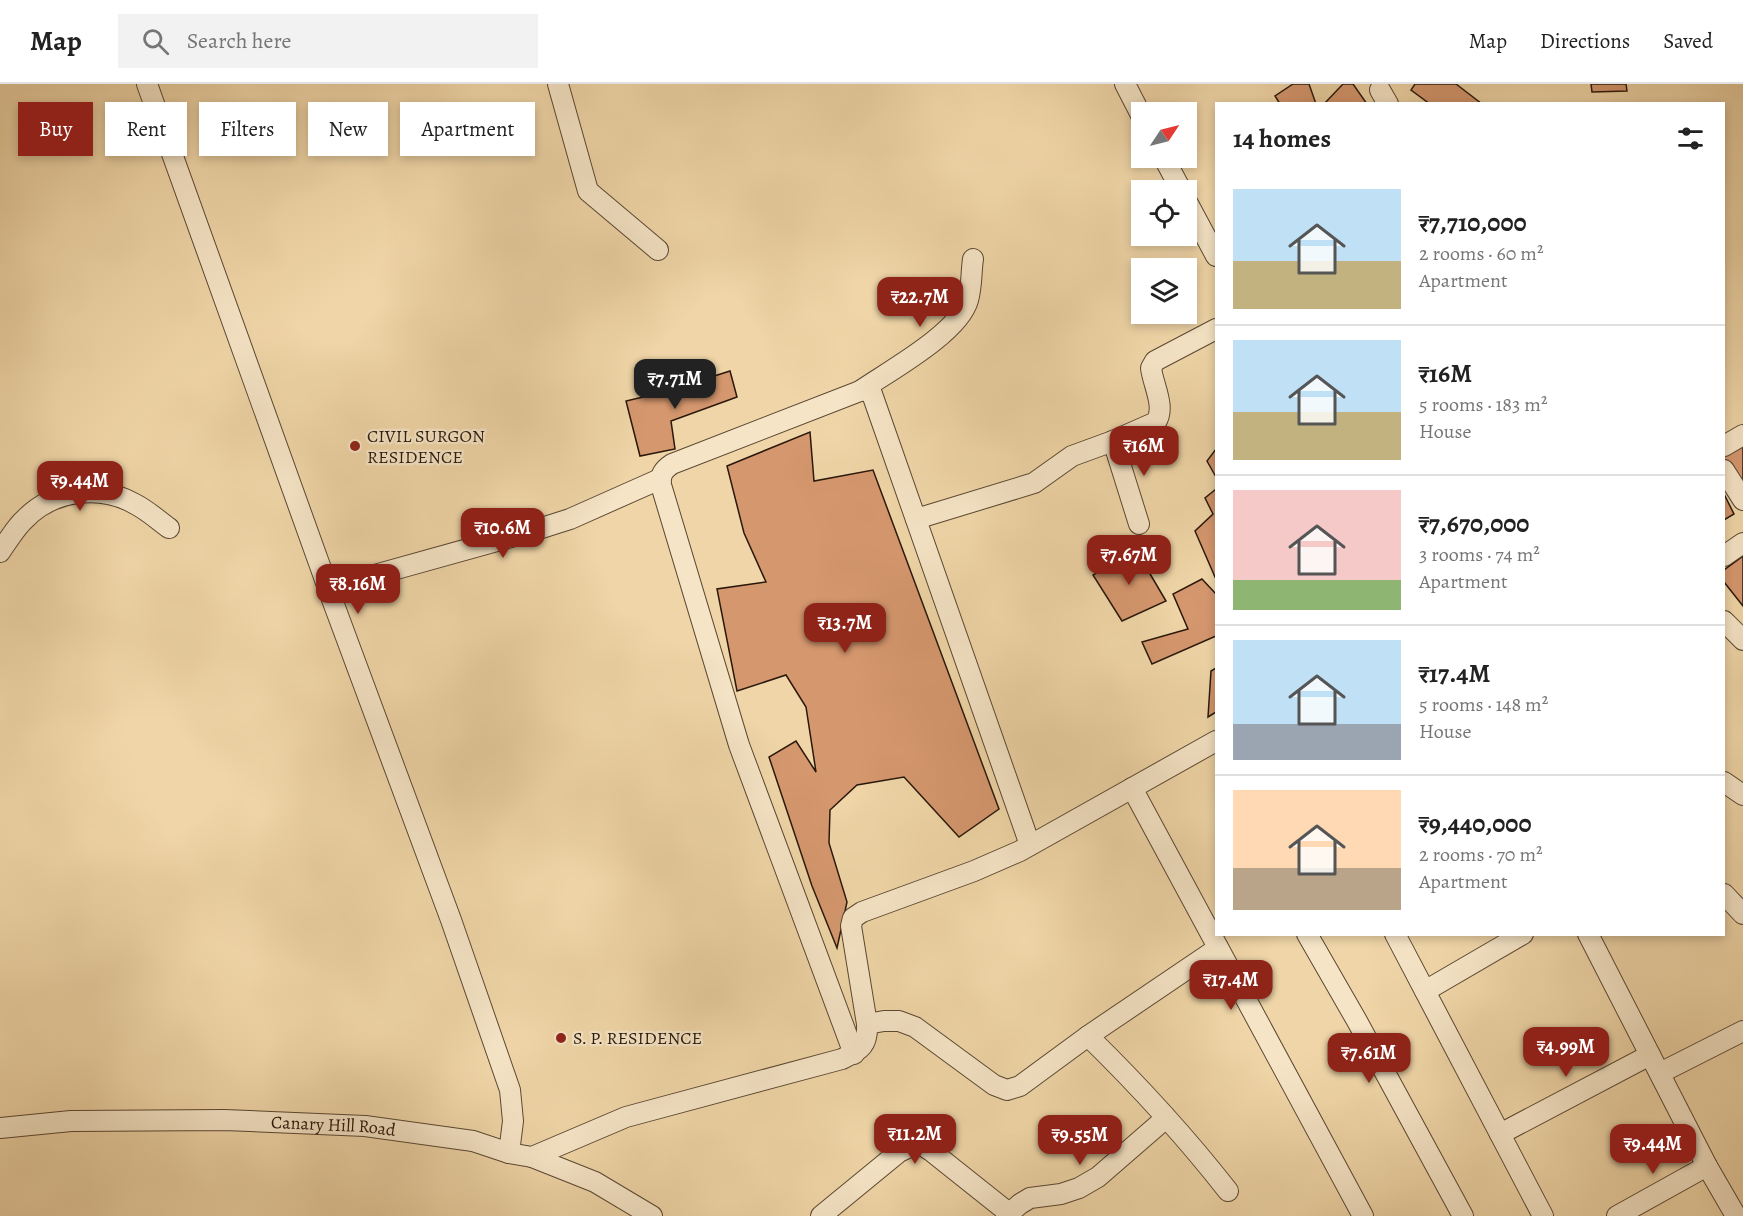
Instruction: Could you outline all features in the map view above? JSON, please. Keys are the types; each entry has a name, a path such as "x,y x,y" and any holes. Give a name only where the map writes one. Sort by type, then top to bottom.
{"street":[{"path":"147,84 328,588 451,920 510,1090 513,1121 509,1154"},
{"path":"558,84 588,191 658,250"},
{"path":"1125,84 1134,102"},
{"path":"1197,221 1215,254"},
{"path":"328,588 570,519 660,479 665,469 672,464 860,391 936,340 955,323 968,301 973,259"},
{"path":"916,519 1034,483 1072,456 1156,422 1160,416 1160,407 1151,368 1155,361 1215,330"},
{"path":"860,391 868,391 874,397 1030,845"},
{"path":"1725,445 1743,435"},
{"path":"1113,441 1140,524"},
{"path":"1725,472 1743,500"},
{"path":"660,479 739,745 854,1054"},
{"path":"0,552 25,518 45,503 64,495 86,492 112,494 135,504 169,528"},
{"path":"1725,555 1743,543"},
{"path":"1725,622 1743,640"},
{"path":"532,1157 626,1117 854,1054 863,1046 868,1037 851,926 853,918 861,912 974,871 1030,845 1132,788 1215,746"},
{"path":"1725,783 1743,795"},
{"path":"1132,788 1363,1216"},
{"path":"1725,895 1743,914"},
{"path":"1308,936 1463,1216"},
{"path":"1396,936 1543,1216"},
{"path":"1425,991 1520,936"},
{"path":"1589,936 1707,1166 1738,1214"},
{"path":"867,1024 899,1021 915,1027 994,1084 1008,1090 1020,1086 1088,1036 1218,948"},
{"path":"1659,1073 1743,1030"},
{"path":"1088,1036 1196,1151 1228,1191"},
{"path":"1500,1134 1650,1055"},
{"path":"821,1216 899,1152 919,1143 932,1151 1008,1215 1020,1203 1030,1198 1061,1194 1079,1188 1098,1177 1166,1118"},
{"name":"Canary Hill Road","path":"0,1128 71,1121 213,1120 365,1126 472,1141 509,1154 532,1157 595,1182 652,1216"},
{"path":"1617,1216 1707,1166"}],"building":[{"path":"1293,84 1309,84 1315,102 1279,102 1275,96"},
{"path":"1343,84 1353,84 1366,102 1326,102"},
{"path":"1415,84 1456,84 1479,102 1427,102 1411,90"},
{"path":"1591,84 1626,84 1627,91 1592,92"},
{"path":"730,371 737,397 671,421 675,449 640,456 626,401 664,392"},
{"path":"810,432 814,481 873,470 999,809 959,837 904,777 857,785 830,810 829,843 847,902 837,948 812,886 769,757 796,741 816,772 806,707 786,675 737,691 717,589 766,582 744,533 727,466"},
{"path":"1743,442 1743,488 1725,461 1725,454"},
{"path":"1215,450 1215,475 1207,461"},
{"path":"1215,490 1215,577 1195,531 1213,514 1205,498"},
{"path":"1725,496 1734,514 1725,519"},
{"path":"1136,550 1166,601 1122,621 1093,575"},
{"path":"1743,556 1743,606 1725,583 1725,569"},
{"path":"1202,579 1215,593 1215,636 1152,664 1142,642 1188,629 1173,594"},
{"path":"1215,669 1215,713 1208,717 1211,671"}],"place":[{"name":"CIVIL SURGON RESIDENCE","path":"355,446"},
{"name":"S. P. RESIDENCE","path":"561,1038"}]}
